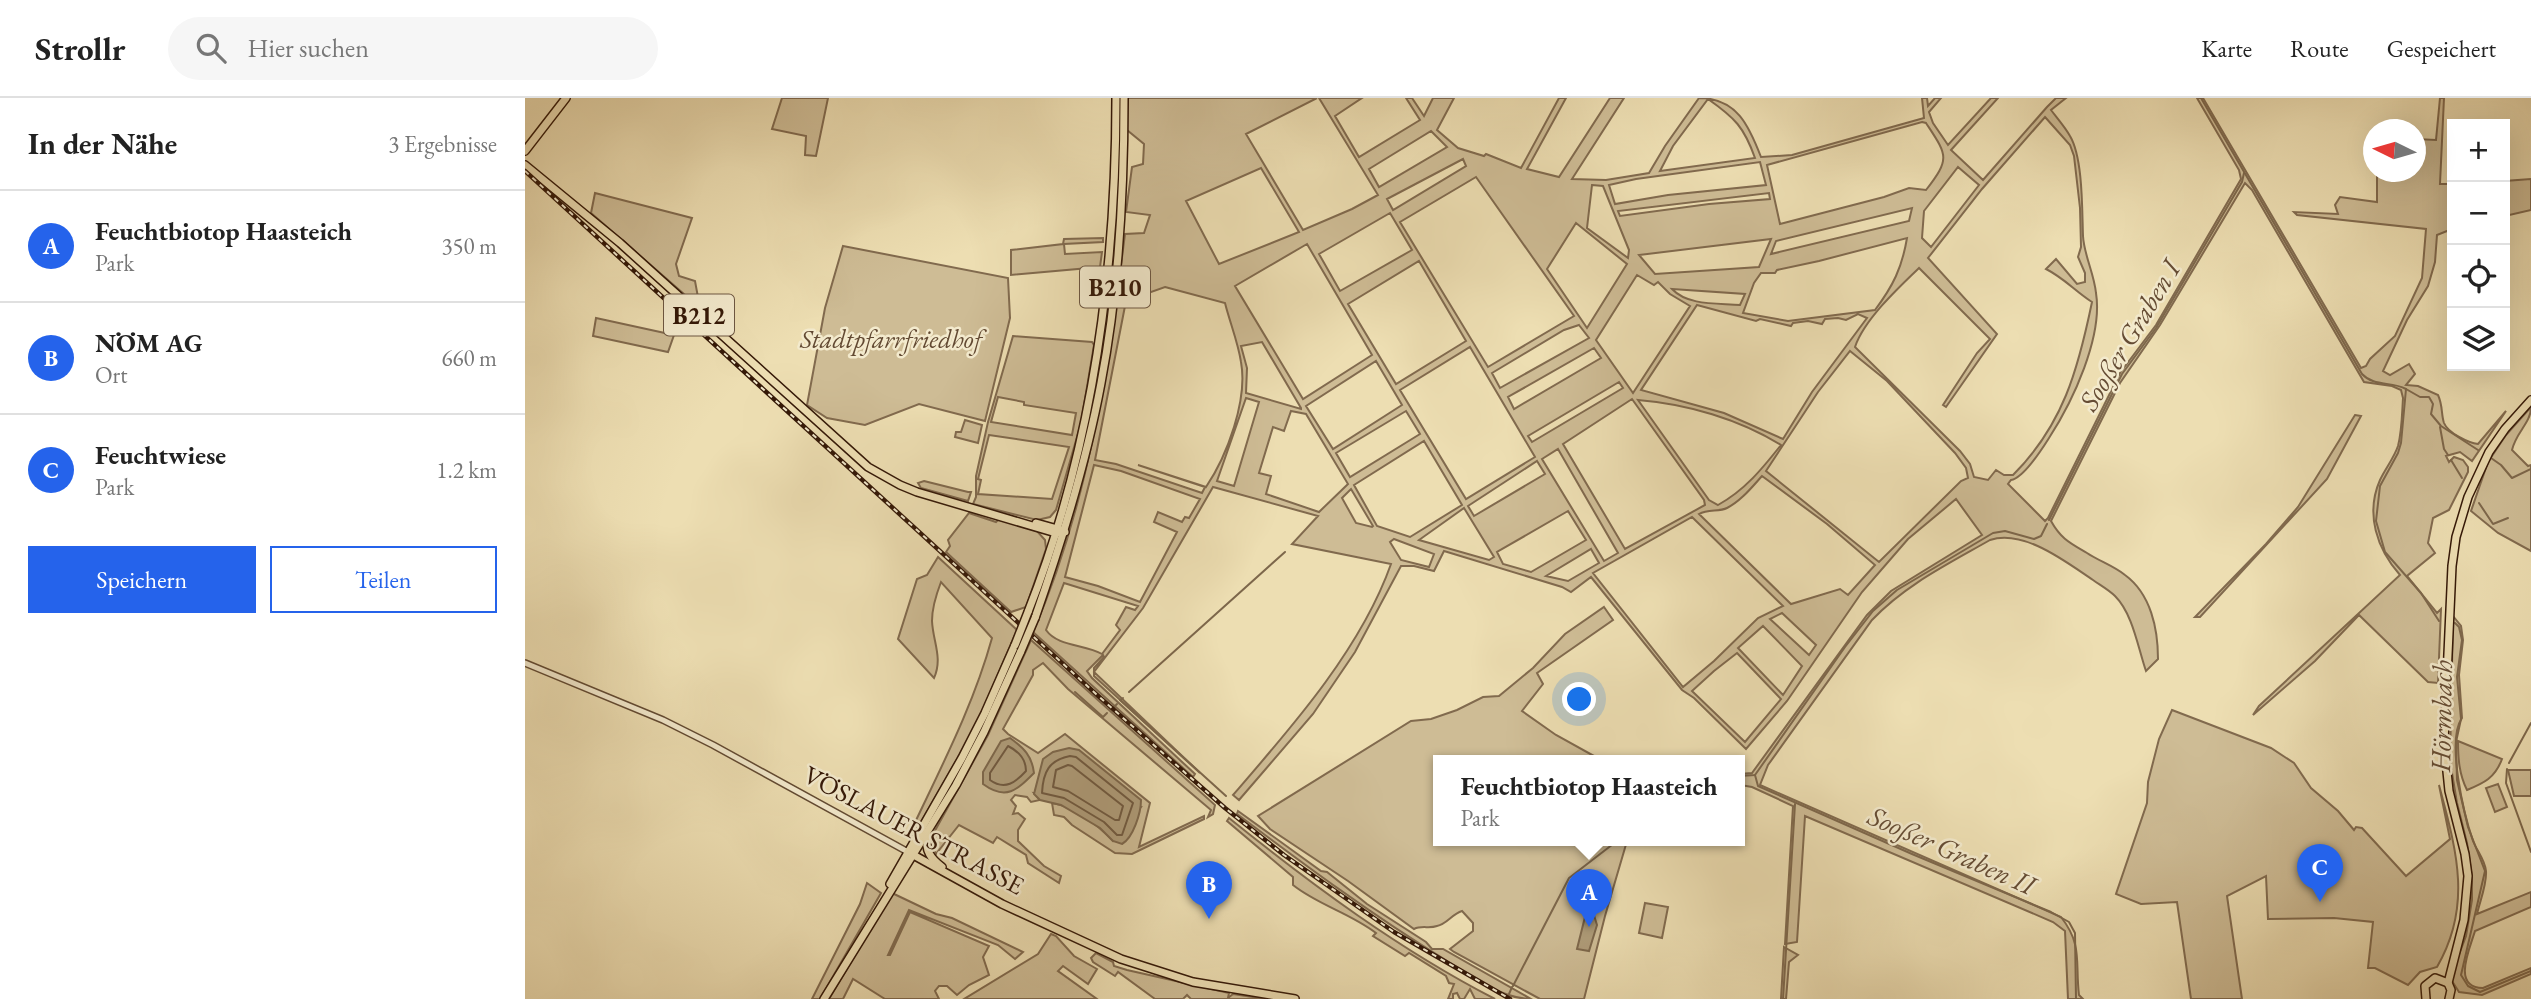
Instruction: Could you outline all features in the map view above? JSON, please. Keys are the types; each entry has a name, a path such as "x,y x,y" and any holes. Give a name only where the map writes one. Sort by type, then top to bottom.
{"main road":[{"path":"525,151 566,98"},
{"name":"B210","path":"953,877 933,859 927,849 928,836 984,732 1018,648 1028,612 1059,531 1087,415 1103,319 1115,187 1116,98"},
{"name":"B210","path":"824,999 910,854 1035,618 1059,531 1093,427 1111,320 1123,186 1124,98"},
{"name":"B212","path":"525,165 620,243 868,467 918,492 1059,531"},
{"path":"2449,999 2451,990 2448,982 2464,920 2468,876 2449,791 2444,742 2454,547 2468,497 2489,452 2531,400"},
{"path":"1051,549 1044,527 1064,507"},
{"name":"B210","path":"910,854 943,807"},
{"name":"VÖSLAUER STRASSE","path":"910,854 1104,952 1144,968 1193,982 1295,999"},
{"path":"2426,999 2424,991 2427,982 2440,978 2455,955"},
{"path":"2440,978 2448,982"}],"street":[{"name":"VÖSLAUER STRASSE","path":"525,663 663,720 910,854"}],"green space":[{"path":"782,98 828,98 816,156 805,155 806,136 772,129"},
{"path":"1119,98 1116,238 1107,330 1090,422 1069,506 1060,527 1089,414 1103,341 1114,237"},
{"path":"1127,98 1317,98 1246,134 1303,230 1378,195 1319,98 1362,98 1335,116 1359,157 1420,120 1406,98 1412,98 1424,116 1433,98 1454,98 1437,130 1458,148 1484,156 1486,154 1521,168 1559,98 1566,98 1527,169 1559,177 1610,98 1624,98 1572,179 1606,180 1649,173 1699,98 1712,99 1732,108 1752,135 1761,157 1792,155 1924,118 1922,98 1927,98 1928,106 1935,98 1941,98 1929,112 1948,145 1991,98 1998,98 1951,150 1983,180 2056,98 2066,98 2051,110 2070,136 2077,157 2084,243 2095,286 2097,310 2091,348 2067,406 2032,462 2008,484 2045,521 2120,373 2156,325 2241,179 2239,170 2197,98 2203,98 2361,368 2395,336 2422,278 2426,229 2297,215 2294,212 2338,214 2335,205 2340,197 2377,202 2377,182 2426,182 2426,140 2436,140 2440,98 2444,98 2440,184 2447,184 2447,231 2437,235 2435,262 2428,286 2407,320 2383,371 2390,375 2409,364 2415,374 2406,385 2418,386 2438,395 2446,427 2459,437 2474,443 2478,444 2506,411 2472,461 2460,452 2446,456 2449,462 2454,457 2463,460 2468,472 2449,510 2433,518 2428,543 2435,553 2407,576 2437,613 2441,609 2438,683 2428,682 2359,615 2315,661 2253,715 2259,706 2400,575 2380,542 2374,506 2380,480 2398,446 2403,398 2401,390 2392,386 2364,382 2252,190 2245,183 2160,325 2120,383 2051,521 2066,540 2121,572 2141,592 2154,624 2158,659 2146,671 2126,612 2115,596 2107,590 2058,557 2030,543 2017,539 1990,540 1898,596 1872,620 1768,765 1760,785 2061,917 2073,936 2077,954 2079,995 2083,999 2068,999 2065,931 2053,922 1805,816 1797,942 1785,944 1793,806 1745,786 1745,774 1752,773 1867,615 1891,591 1982,535 1956,499 1908,539 1862,592 1787,701 1746,749 1694,698 1682,690 1591,577 1571,592 1444,551 1434,571 1401,566 1355,652 1313,714 1239,800 1233,795 1301,715 1343,657 1378,596 1391,564 1292,544 1318,516 1213,487 1143,608 1094,672 1103,655 1087,671 1195,774 1193,777 1033,632 1052,584 1082,486 1103,386 1125,234 1144,233 1150,215 1126,212 1132,167 1143,164 1144,144 1127,130","holes":["1708,99 1732,118 1747,138 1755,158 1660,171 1673,146","2045,117 2070,145 2074,156 2080,208 2081,247 2078,257 2085,273 2085,282 2077,284 2056,259 2046,269 2092,302 2081,351 2056,416 2030,456 2013,475 2004,475 1996,470 1988,480 1974,477 1970,464 1960,451 1855,347 1874,315 1919,268 1990,339 1977,353 1943,405 1946,407 1997,334 1928,258 1982,189","1926,123 1942,150 1943,163 1939,171 1926,190 1909,188 1780,224 1767,165","1431,131 1447,147 1379,187 1369,169","1463,159 1466,166 1393,210 1387,199","1760,162 1766,185 1668,195 1615,204 1609,185","1958,167 1979,185 1931,247 1922,238 1924,211","1261,168 1299,232 1219,264 1186,201","1476,177 1574,316 1488,367 1400,222","1592,185 1603,186 1629,250 1628,258 1587,228","1769,193 1770,199 1620,216 1618,211","1912,208 1909,221 1771,254 1776,241","1390,213 1412,250 1340,291 1319,254","1576,223 1627,264 1587,328 1547,269","1907,238 1896,276 1875,310 1788,321 1743,313 1754,283 1761,273 1775,273 1777,270 1819,261","1771,239 1759,267 1655,274 1639,255","1307,244 1372,355 1303,399 1235,286","1419,261 1466,341 1396,384 1348,304","1637,275 1654,285 1658,282 1670,294 1690,306 1633,393 1596,340","1165,287 1225,303 1241,362 1241,393 1234,427 1214,474 1206,487 1138,465 1205,487 1202,493 1116,464 1095,460 1125,306 1131,299","1672,289 1745,294 1740,305 1713,304 1686,298","1697,305 1756,321 1760,319 1791,326 1793,323 1808,321 1822,324 1825,319 1846,320 1858,314 1867,318 1812,392 1783,439 1724,413 1641,390","1579,325 1589,338 1500,388 1492,373 1564,330","1262,342 1301,409 1246,393 1247,368 1241,346","1470,347 1535,457 1466,499 1400,390","1594,348 1601,358 1514,409 1508,397","1850,351 1887,381 1955,453 1966,468 1968,478 1961,481 1879,562 1766,471 1818,392","1376,361 1402,405 1333,449 1306,406","1619,382 1623,388 1532,442 1528,436","1246,398 1259,402 1234,486 1217,481","1632,399 1705,505 1625,549 1563,444","1638,400 1712,414 1781,445 1745,486 1718,505 1709,500","1291,411 1306,414 1348,484 1319,512 1266,494 1271,476 1259,473 1273,427 1284,431","1406,411 1420,434 1350,477 1336,453","1424,441 1462,505 1410,537 1377,526 1354,485","1558,449 1618,553 1604,561 1542,459","1537,461 1545,474 1474,516 1468,506","1094,465 1121,471 1200,499 1189,518 1185,517 1182,522 1158,512 1154,522 1177,532 1140,602 1065,577","1762,476 1827,524 1875,565 1848,595 1840,589 1791,604 1699,514 1732,505","1351,489 1372,527 1356,523 1342,498","1464,508 1494,557 1489,560 1419,540","1568,511 1586,540 1531,572 1503,564 1497,552","1692,517 1783,606 1758,618 1683,687 1593,573","1394,539 1434,554 1429,567 1401,560 1390,542","1591,549 1599,563 1568,581 1546,576","1064,583 1138,606 1135,610 1126,607 1116,625 1120,630 1102,654 1051,636 1046,630","1782,613 1816,645 1809,655 1770,619","1763,626 1802,666 1783,695 1738,648","1737,653 1781,699 1745,742 1692,691"]},
{"path":"2531,179 2531,210 2510,215 2510,181"},
{"path":"595,193 692,218 676,264 679,276 695,281 700,308 591,213"},
{"path":"1103,238 1103,242 1064,244 1065,254 1102,252 1100,267 1011,275 1011,250 1063,244 1064,239"},
{"name":"Stadtpfarrfriedhof","path":"843,246 1008,278 1010,318 985,421 919,404 865,425 827,418 807,405 825,308"},
{"path":"596,318 674,335 668,352 593,336"},
{"path":"1013,336 1092,342 1094,345 1081,423 1056,510 1050,517 1037,520 973,504 988,422","holes":["998,397 1024,402 1024,405 1076,413 1072,435 991,422","989,435 1069,447 1052,499 978,494 981,480 978,479"]},
{"path":"2531,407 2529,418 2512,450 2528,466 2531,465 2531,551 2498,533 2471,511 2488,462 2506,435"},
{"path":"2355,415 2361,416 2327,479 2200,617 2195,617 2298,507"},
{"path":"965,420 982,425 978,443 955,437 956,432 961,432"},
{"path":"924,481 971,492 968,501 921,488 918,483"},
{"path":"969,513 1037,531 1045,540 1046,549 1026,607 1011,612 946,552 950,546 948,540"},
{"path":"938,557 1017,630 975,728 913,836 910,833 966,713 992,638 941,582 932,616 938,657 934,678 898,639 917,579 927,575"},
{"path":"1604,607 1613,620 1537,673 1543,684 1522,711 1556,735 1592,755 1433,755 1433,846 1626,846 1584,999 1540,999 1450,949 1473,931 1473,923 1462,911 1441,925 1414,929 1270,829 1258,816 1411,721 1431,719 1483,697 1499,696 1533,668 1565,634"},
{"path":"2453,616 2461,626 2463,640 2459,675 2462,718 2456,743 2458,778 2469,829 2486,871 2477,914 2531,892 2531,907 2475,931 2465,974 2473,986 2483,988 2531,968 2531,974 2482,995 2459,992 2452,981 2452,973 2466,936 2472,900 2467,843 2450,761"},
{"path":"1031,640 1215,805 1213,814 1208,817 1211,810 1068,689 1043,663 1033,670 1033,675 1003,729 1008,734 1038,753 1065,734 1150,803 1139,847 1204,816 1204,819 1132,854 1115,853 1064,817 1054,815 1052,803 1085,817 1113,841 1141,807 1034,793 1040,800 1031,802 1027,797 1015,795 1011,800 1016,806 1013,814 1018,813 1025,819 1018,830 1018,841 1044,866 1061,876 1059,883 1028,863 1026,855 997,837 993,843 959,825 936,854 932,846 932,836 988,735"},
{"path":"1094,672 1200,773 1094,676"},
{"path":"2172,710 2271,748 2294,763 2311,788 2338,811 2354,830 2356,827 2362,828 2406,876 2450,839 2439,785 2455,854 2458,899 2448,944 2437,967 2420,972 2408,985 2375,968 2368,968 2373,922 2334,918 2268,919 2266,876 2227,896 2242,999 2191,999 2177,902 2141,904 2116,894 2147,803 2148,782 2159,739"},
{"path":"2458,741 2502,759 2488,779 2467,790 2462,778"},
{"path":"2508,770 2531,770 2531,796 2514,796"},
{"path":"2498,784 2507,807 2495,812 2486,788"},
{"path":"1238,811 1321,871 1327,872 1367,904 1426,942 1432,949 1443,949 1531,999 1497,991 1417,942 1313,871 1237,814"},
{"path":"1229,818 1357,915 1425,959 1495,999 1475,999 1470,989 1464,999 1460,999 1457,993 1453,994 1453,999 1448,999 1454,984 1449,983 1446,976 1409,953 1405,956 1373,936 1376,933 1366,926 1293,885 1293,877 1227,821"},
{"path":"867,883 881,893 820,999 812,999 860,904"},
{"path":"892,893 1023,952 1015,959 998,945 909,910 888,955 910,912 989,946 983,957 989,975 969,985 957,995 947,986 939,986 935,991 939,999 885,999 853,979 843,999 829,999"},
{"path":"1645,903 1668,907 1662,938 1639,933"},
{"path":"1051,934 1074,956 1097,969 1088,984 1063,966 1058,971 1097,999 964,999 1038,954"},
{"path":"1784,947 1798,955 1789,962 1786,999 1781,999"},
{"path":"1096,953 1113,962 1114,966 1229,993 1228,998 1233,994 1266,999 1191,999 1187,995 1183,999 1155,999 1118,972 1115,976 1093,962 1091,958"}],"water":[{"path":"1010,738 1027,753 1034,773 1011,791 998,792 983,784 983,772 1001,741"},
{"path":"1069,748 1079,750 1141,800 1136,825 1122,844 1113,841 1100,828 1061,805 1040,800 1034,794 1043,759 1053,752"},
{"path":"1593,912 1597,925 1589,951 1577,949 1585,917"}],"waterway":[{"name":"Hörmbach","path":"2201,98 2362,374 2372,381 2406,389 2401,443 2380,486 2376,521 2385,552 2421,593 2439,621"},
{"name":"Sooßer Graben I","path":"2049,520 2122,374 2156,328 2242,182 2244,173"},
{"name":"Hörmbach","path":"2406,389 2420,397 2429,397 2433,404 2431,414 2441,426 2478,450"},
{"path":"2440,427 2444,449 2448,455"},
{"name":"Hörmbach","path":"2491,458 2512,478 2531,469"},
{"path":"2451,460 2462,478"},
{"path":"2479,503 2493,524 2508,518"},
{"name":"Sooßer Graben I","path":"1745,776 1755,775 1845,647 1873,611 1897,590 1993,533 2005,531 2034,539 2041,536 2047,524"},
{"path":"1129,692 1285,552"},
{"name":"Hörmbach","path":"2455,623 2459,627 2462,640 2457,677 2461,719 2456,742 2457,780 2468,827 2485,871 2461,975 2468,986 2480,992 2531,971"},
{"path":"1075,692 1103,717 1107,713"},
{"path":"1123,698 1120,700 1226,796"},
{"path":"1114,707 1117,704"},
{"name":"Hörmbach","path":"2509,763 2531,723"},
{"name":"Hörmbach","path":"2507,769 2506,783 2531,852"},
{"name":"Sooßer Graben II","path":"1755,775 1758,786 2069,922 2075,933 2076,999"},
{"path":"1783,999 1795,804"},
{"name":"Sooßer Graben I","path":"1513,986 1569,878 1611,846"},
{"path":"1509,994 1512,987"}],"railway":[{"path":"525,171 1096,694 1225,808 1284,855 1394,932 1510,999"}],"place":[{"name":"Feuchtwiese","path":"2320,902"},
{"name":"NÖM AG","path":"1209,919"},
{"name":"Feuchtbiotop Haasteich","path":"1589,927"}]}
